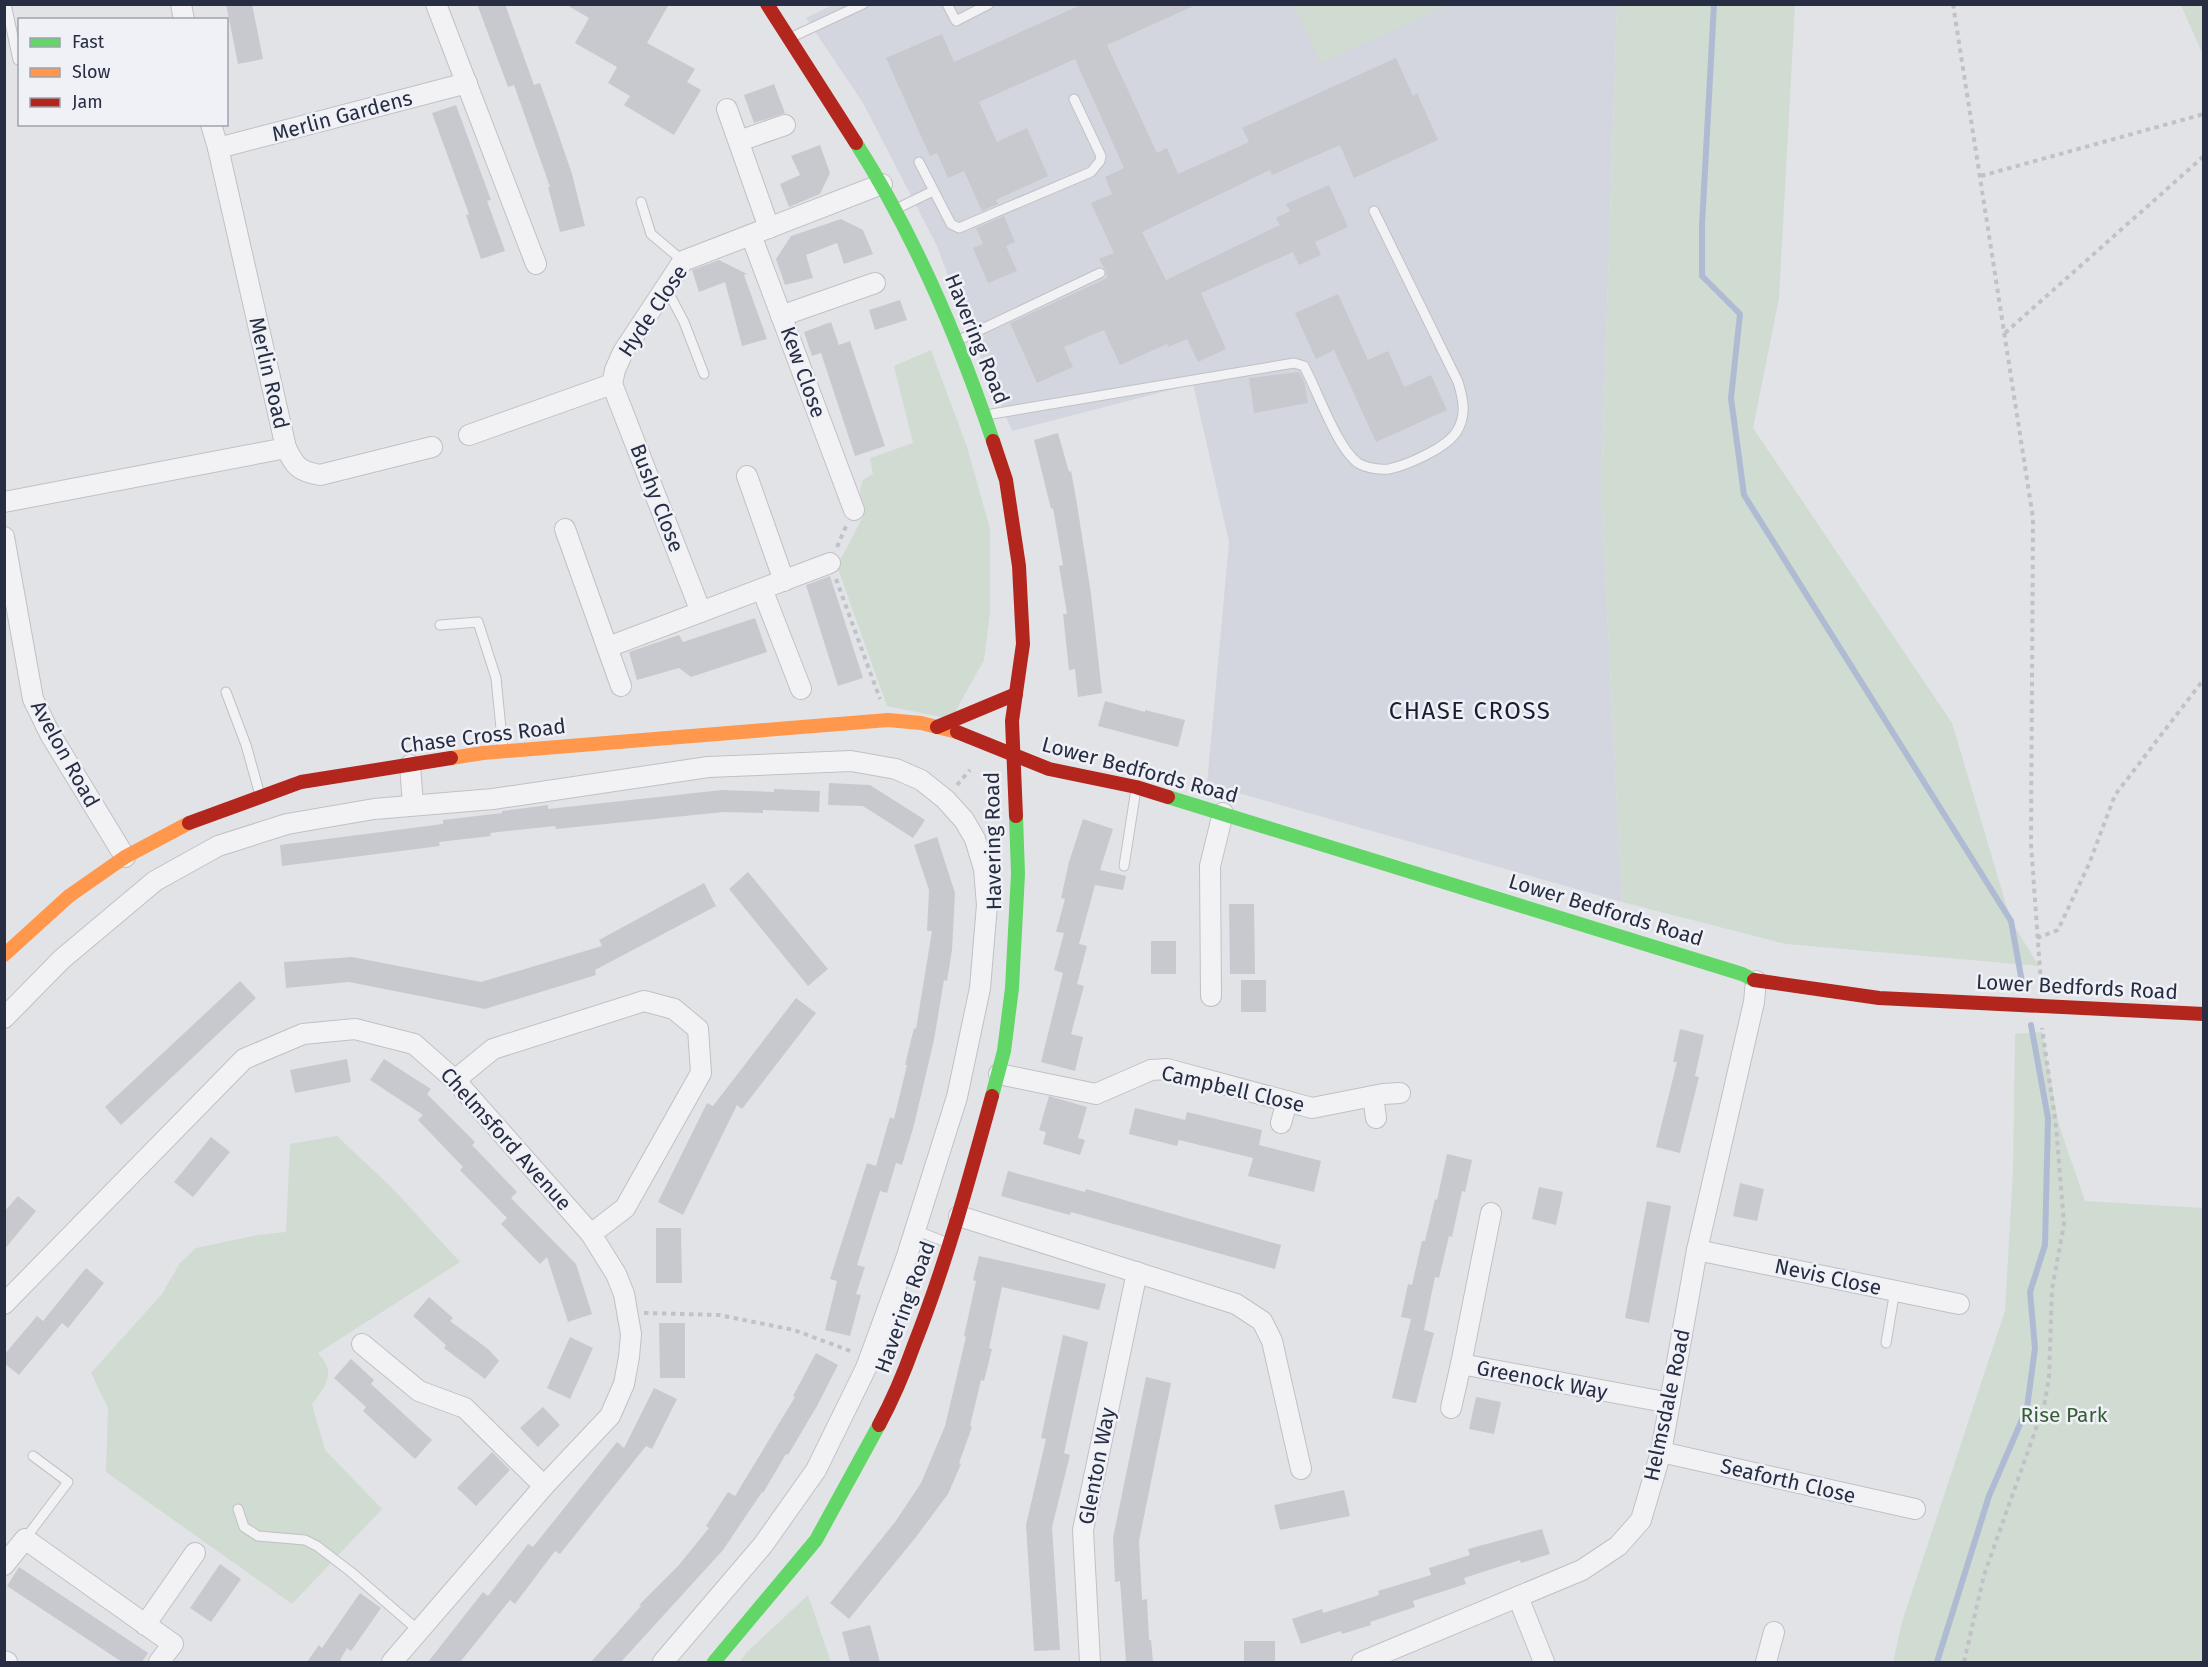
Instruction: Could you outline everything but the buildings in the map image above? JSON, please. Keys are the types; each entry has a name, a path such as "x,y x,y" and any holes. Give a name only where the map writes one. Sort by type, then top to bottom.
{"main road":[{"name":"Havering Road","path":"714,1662 816,1540 892,1402 935,1293 959,1216 1004,1051 1012,988 1018,874 1012,721 1023,644 1019,566 1006,480 986,415 957,341 918,253 882,183 767,4"},
{"path":"937,726 1016,694"},
{"name":"Chase Cross Road","path":"4,955 69,896 125,857 183,825 302,782 504,752 888,720 953,730 1013,755"},
{"name":"Lower Bedfords Road","path":"1013,755 1049,770 1136,787 1223,813 1742,974 1756,981 1879,998 2204,1014"}],"street":[{"path":"436,4 536,264"},
{"name":"Merlin Gardens","path":"218,148 466,83"},
{"name":"Kew Close","path":"727,109 739,141 782,316 854,510"},
{"path":"739,141 785,125"},
{"name":"Merlin Road","path":"4,502 286,448 212,126"},
{"name":"Hyde Close","path":"469,435 612,384 615,370 624,352 683,261 882,183"},
{"path":"782,316 875,283"},
{"name":"Bushy Close","path":"612,384 701,612"},
{"path":"286,448 296,466 320,475 432,447"},
{"path":"747,476 784,581"},
{"path":"566,529 621,686"},
{"name":"Avelon Road","path":"4,537 33,699 50,734 125,857"},
{"path":"608,647 830,562"},
{"path":"762,589 801,689"},
{"path":"4,1018 62,959 155,881 218,846 287,824 374,809 493,799 708,767 851,761 896,769 921,780 945,799 964,820 975,839 984,869 987,905 980,988 957,1097 915,1230 866,1368 816,1470 763,1545 663,1662"},
{"path":"410,765 413,805"},
{"path":"1211,996 1210,866 1223,813"},
{"name":"Helmsdale Road","path":"1362,1662 1582,1570 1618,1546 1641,1520 1661,1452 1697,1250 1754,1002 1756,981"},
{"path":"455,1080 494,1049 644,1001 674,1009 698,1029 701,1073 625,1208 591,1233"},
{"name":"Chelmsford Avenue","path":"4,1304 244,1059 303,1034 355,1029 414,1044 455,1080 591,1233 616,1274 624,1294 631,1334 629,1357 624,1384 610,1416 544,1486 392,1662"},
{"name":"Campbell Close","path":"999,1074 1096,1094 1151,1070 1167,1069 1312,1108 1400,1093"},
{"path":"1373,1096 1377,1118"},
{"path":"1281,1123 1287,1101"},
{"name":"Greenock Way","path":"1491,1213 1461,1364 1670,1403"},
{"path":"959,1216 1236,1304 1262,1321 1272,1341 1300,1469"},
{"name":"Nevis Close","path":"1697,1250 1959,1304"},
{"name":"Glenton Way","path":"1090,1662 1083,1530 1137,1272"},
{"path":"362,1344 419,1391 465,1408 544,1486"},
{"path":"1451,1408 1461,1364"},
{"name":"Seaforth Close","path":"1661,1452 1915,1509"},
{"path":"4,1565 24,1539 173,1644 159,1662"},
{"path":"146,1625 195,1553"},
{"path":"1518,1597 1544,1662"},
{"path":"1766,1662 1774,1632"}],"lane":[{"path":"6,4 18,60"},
{"path":"790,38 863,4"},
{"path":"947,4 956,21 989,4"},
{"path":"919,162 951,224 959,228 1091,172 1100,161 1101,156 1074,99"},
{"path":"895,209 933,191"},
{"path":"641,201 651,234 683,261"},
{"path":"986,415 1294,363 1305,366 1340,441 1352,458 1361,465 1388,469 1444,445 1458,429 1463,416 1463,399 1458,382 1374,211"},
{"path":"957,341 1100,273"},
{"path":"665,287 684,322 704,374"},
{"path":"440,625 478,622 496,678 504,752"},
{"path":"226,692 246,744 261,797"},
{"path":"1124,866 1136,787"},
{"path":"915,1230 950,1244"},
{"path":"1886,1343 1895,1290"},
{"path":"24,1539 68,1482 33,1456"},
{"path":"238,1509 244,1527 258,1536 305,1540 317,1546 419,1631"}],"path":[{"path":"1953,4 2033,518 2031,844 2041,987"},
{"path":"1981,176 2204,114"},
{"path":"2005,333 2204,156"},
{"path":"854,510 830,562 888,720"},
{"path":"2037,938 2058,930 2089,864 2115,795 2204,679"},
{"path":"1964,1662 1984,1575 2044,1406 2049,1378 2052,1289 2064,1224 2056,1126 2042,1025"},
{"path":"628,1313 720,1315 794,1330 870,1358"}],"shaded area":[{"path":"834,4 1617,5 1601,493 1622,902 1207,784 1229,542 1193,384 1012,431 963,315 937,246 863,103 806,18"}],"green space":[{"path":"1294,5 1449,5 1321,63"},
{"path":"1617,5 1795,5 1779,298 1753,428 1952,723 2011,921 2039,966 1786,944 1622,902 1601,493"},
{"path":"2181,5 2203,5 2203,55"},
{"path":"931,350 967,447 990,529 990,612 984,660 951,719 887,706 837,566 863,517 860,490 863,480 873,474 870,458 913,443 894,366"},
{"name":"Rise Park","path":"2042,1032 2059,1125 2085,1201 2203,1208 2203,1662 1893,1662 1902,1622 2005,1311 2013,1171 2015,1034"},
{"path":"337,1136 393,1189 460,1262 318,1353 324,1360 328,1373 325,1385 312,1404 325,1450 382,1509 292,1604 106,1472 108,1408 91,1373 162,1294 180,1263 196,1248 258,1235 286,1232 290,1144"},
{"path":"808,1595 831,1662 740,1662 746,1653"}],"waterway":[{"path":"1714,4 1702,225 1702,276 1740,314 1731,398 1744,495 2011,921 2022,982"},
{"path":"1937,1662 1989,1496 2027,1408 2035,1348 2030,1292 2045,1245 2048,1118 2031,1025"}],"traffic: fast":[{"path":"856,143 916,251 950,326 993,441"},
{"path":"1168,797 1742,974 1754,980"},
{"path":"992,1096 1004,1051 1012,988 1018,874 1016,816"},
{"path":"714,1662 816,1540 879,1425"}],"traffic: slow":[{"path":"451,758 483,753 888,720 921,723 957,732"},
{"path":"4,955 69,896 125,857 189,823"}],"traffic: jam":[{"path":"767,4 856,143"},
{"path":"993,441 1006,480 1019,566 1023,644 1012,721 1016,816"},
{"path":"937,727 1016,694"},
{"path":"957,732 1049,769 1136,787 1168,797"},
{"path":"189,823 301,782 451,758"},
{"path":"1754,980 1879,998 2204,1014"},
{"path":"879,1425 902,1376 947,1253 992,1096"}],"district":[{"name":"CHASE CROSS","path":"1470,711"}]}
